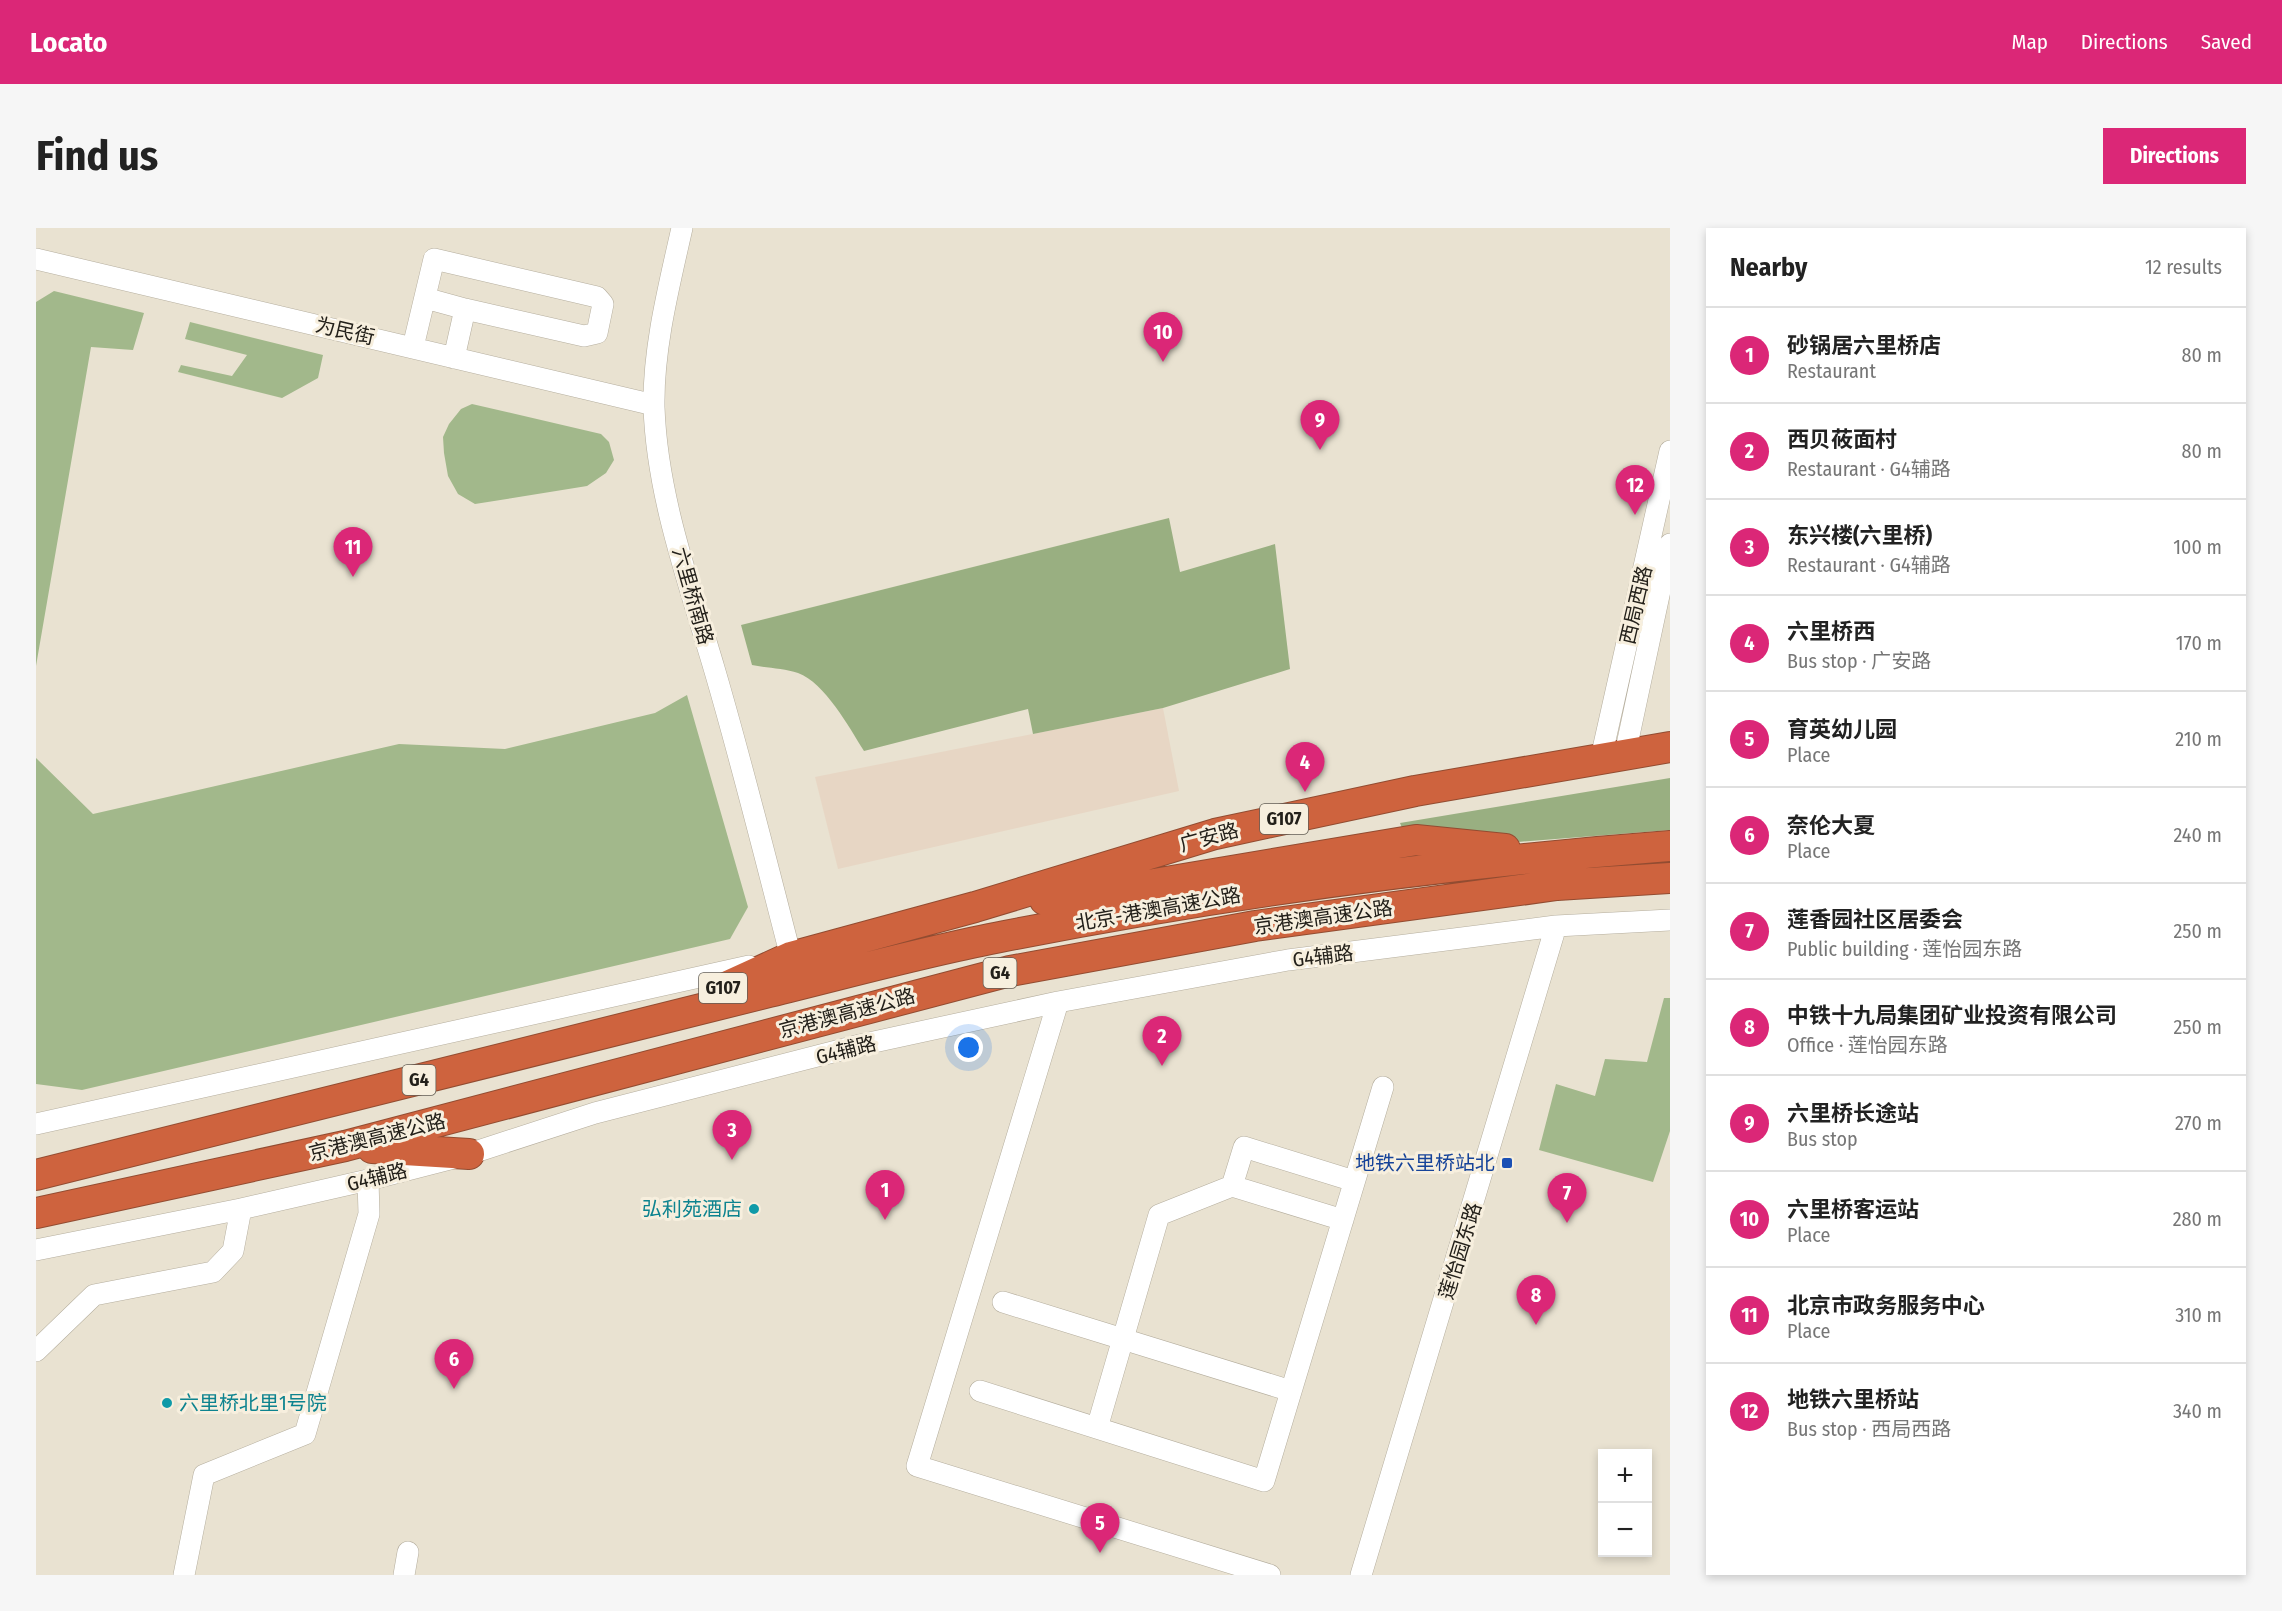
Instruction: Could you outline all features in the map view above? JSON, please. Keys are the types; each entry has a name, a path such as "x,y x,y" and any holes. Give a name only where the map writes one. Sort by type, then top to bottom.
{"highway":[{"name":"广安路","path":"791,957 975,907 1215,834 1415,791 1670,747"},
{"path":"975,907 1077,897 1416,840 1555,855"},
{"name":"北京-港澳高速公路","path":"654,1020 1002,936 1250,893 1555,855 1670,846"},
{"name":"京港澳高速公路","path":"36,1213 345,1146 1010,970 1255,926 1557,885 1670,878"},
{"name":"G107","path":"654,1020 791,957"},
{"name":"G4","path":"36,1175 184,1140 654,1020"},
{"path":"345,1146 469,1154"}],"street":[{"name":"六里桥南路","path":"682,228 660,329 654,405 660,465 694,603 714,669 791,957"},
{"name":"为民街","path":"36,259 654,405"},
{"path":"413,347 434,259 597,297 603,304 597,333 584,336 425,298"},
{"path":"454,358 465,309"},
{"name":"西局西路","path":"1613,756 1670,452"},
{"name":"西局西路","path":"1613,756 1670,544"},
{"name":"G4辅路","path":"36,1250 242,1209 368,1180 469,1154 595,1113 860,1046 1058,1002 1288,960 1556,926 1670,920"},
{"name":"莲怡园东路","path":"1361,1575 1556,926"},
{"path":"36,1124 791,957"},
{"path":"1058,1002 917,1466 1270,1575"},
{"path":"980,1391 1264,1480 1383,1087"},
{"path":"36,1113 62,1118"},
{"path":"1232,1186 1244,1147 1354,1182"},
{"path":"184,1575 204,1475 305,1434 369,1214 368,1180"},
{"path":"1097,1428 1159,1215 1232,1186 1343,1220"},
{"path":"36,1351 94,1294 213,1272 233,1251 242,1209"},
{"path":"1004,1302 1291,1391"},
{"path":"404,1575 408,1552"}],"shaded area":[{"path":"1163,708 1179,791 838,869 815,777"}],"green space":[{"path":"54,291 144,313 133,350 91,347 36,666 36,302"},
{"path":"190,322 323,355 318,378 282,398 178,372 181,365 232,376 247,355 185,339"},
{"path":"472,404 601,434 609,442 614,460 606,473 587,486 475,504 458,494 448,476 443,437 449,424 461,409"},
{"path":"1169,518 1180,572 1275,544 1290,669 1163,708 1033,734 1028,709 864,751 836,707 808,678 793,671 752,665 741,625"},
{"path":"687,695 748,907 730,939 82,1090 36,1084 36,758 93,814 399,744 505,749 655,713"},
{"path":"1670,778 1670,830 1518,842 1405,835 1400,823"},
{"path":"1664,998 1670,998 1670,1131 1653,1182 1539,1150 1556,1084 1595,1096 1605,1059 1647,1062"}],"place":[{"name":"六里桥客运站","path":"1163,362"},
{"name":"六里桥长途站","path":"1320,450"},
{"name":"地铁六里桥站","path":"1635,515"},
{"name":"北京市政务服务中心","path":"353,577"},
{"name":"六里桥西","path":"1305,792"},
{"name":"西贝莜面村","path":"1162,1066"},
{"name":"东兴楼(六里桥)","path":"732,1160"},
{"name":"地铁六里桥站北","path":"1507,1163"},
{"name":"弘利苑酒店","path":"754,1209"},
{"name":"砂锅居六里桥店","path":"885,1220"},
{"name":"莲香园社区居委会","path":"1567,1223"},
{"name":"中铁十九局集团矿业投资有限公司","path":"1536,1325"},
{"name":"奈伦大夏","path":"454,1389"},
{"name":"六里桥北里1号院","path":"167,1403"},
{"name":"育英幼儿园","path":"1100,1553"}]}
